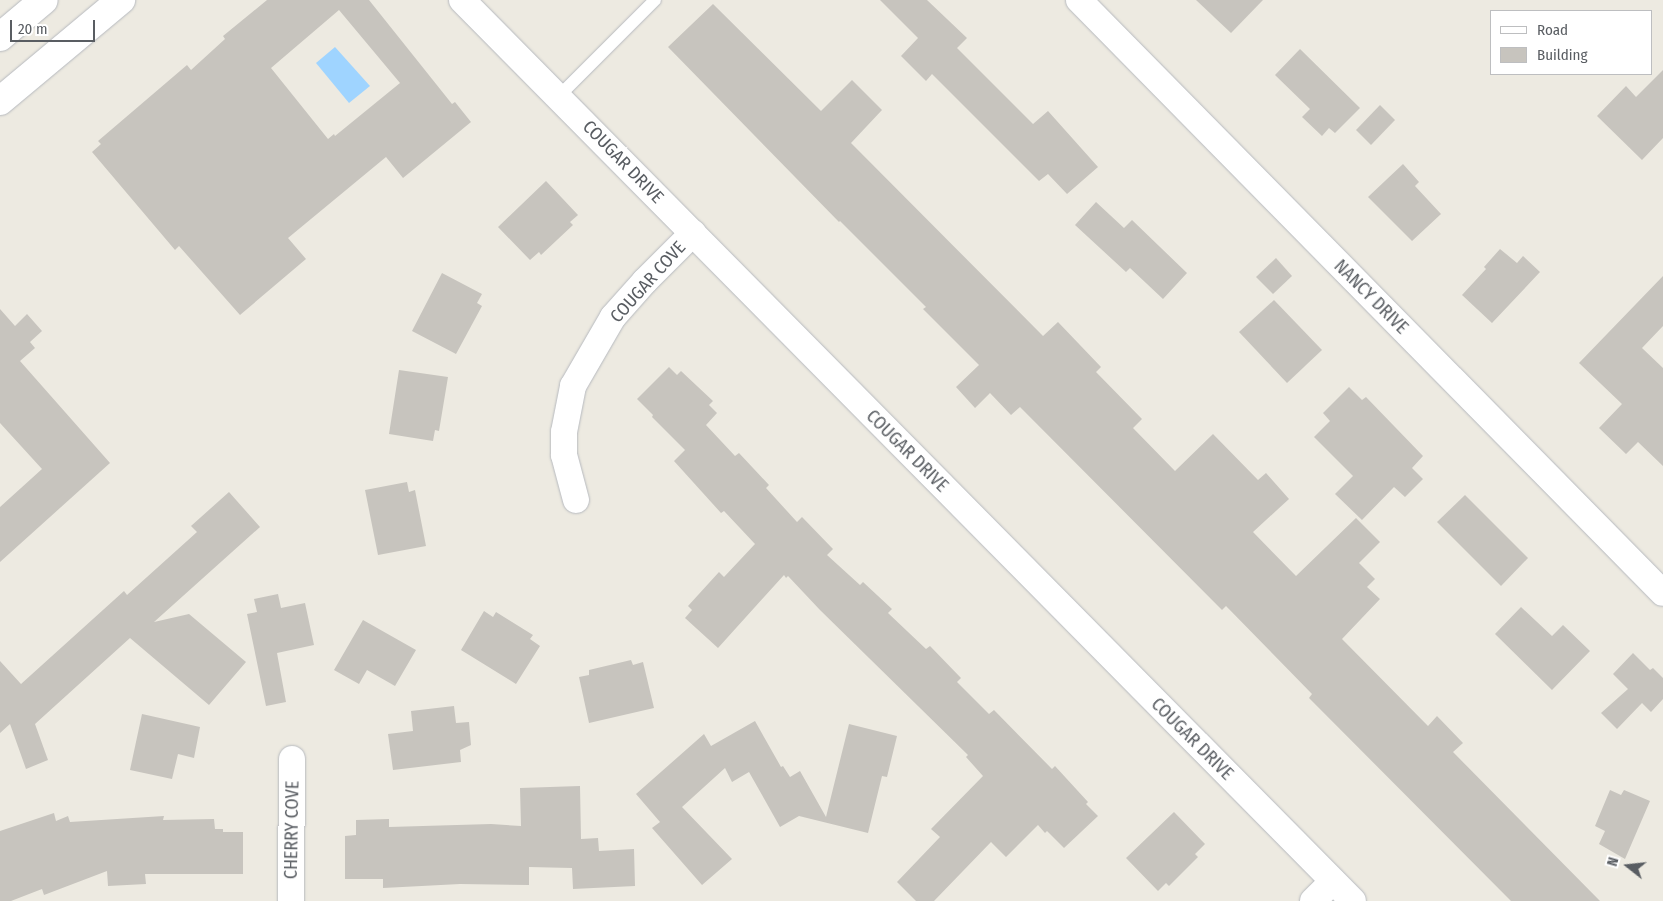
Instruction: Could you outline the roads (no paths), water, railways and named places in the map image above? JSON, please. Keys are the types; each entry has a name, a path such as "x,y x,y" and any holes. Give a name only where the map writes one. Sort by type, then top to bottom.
{"main road":[{"path":"0,37 44,0"},
{"path":"0,101 121,0"}],"street":[{"name":"COUGAR DRIVE","path":"462,0 1353,901"},
{"name":"NANCY DRIVE","path":"1079,0 1663,593"},
{"name":"COUGAR COVE","path":"576,500 564,455 564,432 573,386 613,317 645,281 693,233"},
{"name":"CHERRY COVE","path":"291,901 292,758"},
{"path":"1313,901 1333,881"}],"lane":[{"path":"558,97 655,0"}],"water":[{"path":"335,47 370,86 349,103 316,63"}]}
